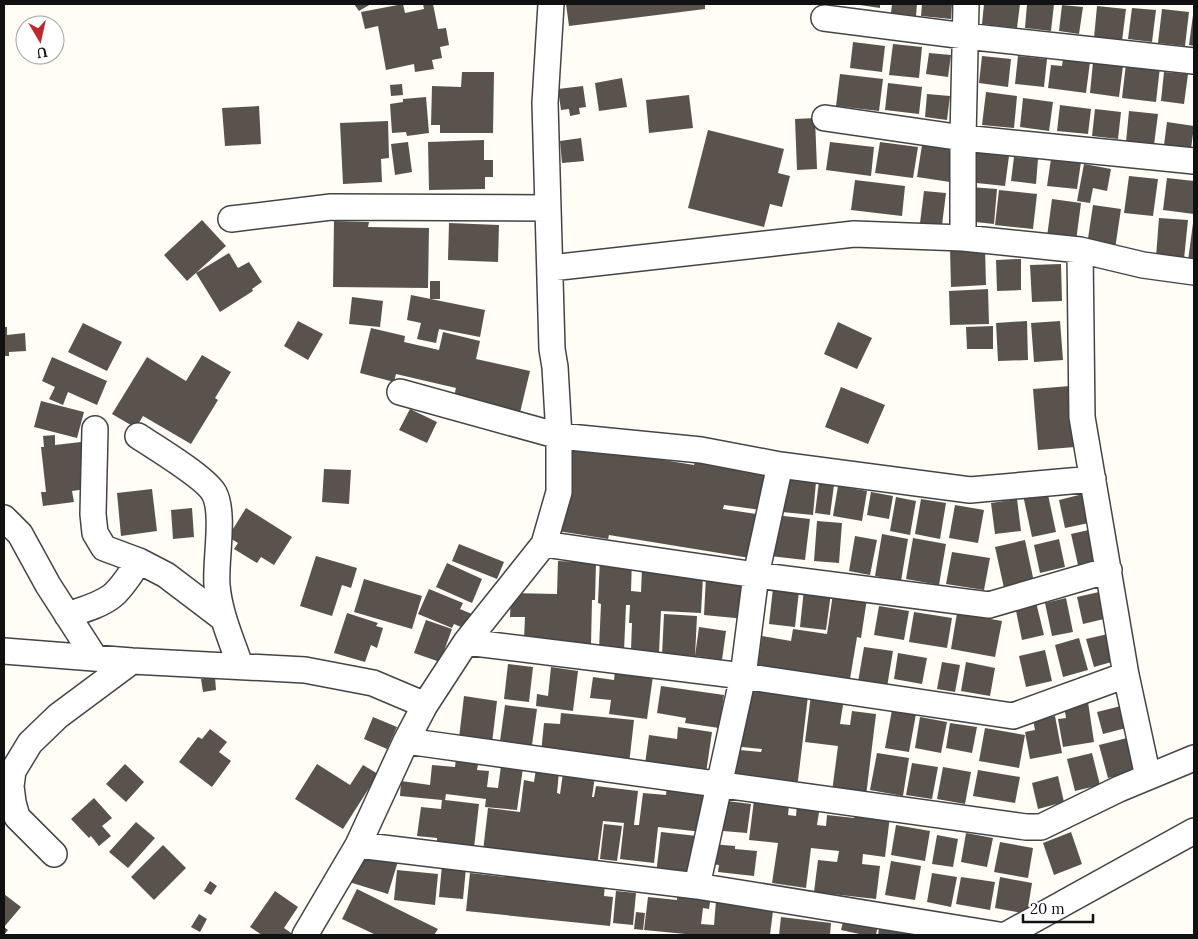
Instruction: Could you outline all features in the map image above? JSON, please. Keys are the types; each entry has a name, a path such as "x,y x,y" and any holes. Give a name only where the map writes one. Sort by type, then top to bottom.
{"street":[{"path":"305,935 358,845 406,741 425,705 466,642 544,544 558,492 559,436 555,367 552,349 545,103 551,4"},
{"path":"963,238 966,4"},
{"path":"824,18 965,36 1194,61"},
{"path":"825,118 963,138 1194,161"},
{"path":"231,219 331,207 548,208"},
{"path":"551,268 854,234 963,238 1080,250 1143,265 1194,272"},
{"path":"1080,250 1082,417 1126,675 1148,777"},
{"path":"400,392 559,436 700,450 780,465 970,490 1093,479"},
{"path":"95,429 93,514 95,533 104,548 139,561 166,575 224,619"},
{"path":"138,436 197,476 214,493 219,513 217,584 224,619 240,665"},
{"path":"697,886 743,676 756,575 780,465"},
{"path":"4,518 20,534 34,562 94,658"},
{"path":"544,544 756,575 989,605 1109,570"},
{"path":"67,615 92,607 111,596 126,581 139,561"},
{"path":"466,642 743,676 1013,716 1126,675"},
{"path":"4,651 132,661 240,665 305,670 373,683 425,705"},
{"path":"54,854 17,817 12,802 11,786 13,771 30,743 58,716 132,661"},
{"path":"406,741 718,786 1026,827 1041,827 1148,777 1194,758"},
{"path":"1006,935 1194,831"},
{"path":"358,845 697,886 999,935"}],"building":[{"path":"354,4 371,4 359,11"},
{"path":"403,4 405,13 424,9 423,4 433,4 438,29 446,28 449,45 440,47 442,58 432,60 434,69 415,72 414,64 386,70 378,26 365,29 361,12"},
{"path":"566,4 705,4 705,9 569,26"},
{"path":"853,4 880,4 880,8"},
{"path":"892,4 917,4 916,16 891,13"},
{"path":"922,4 952,4 951,19 921,16"},
{"path":"984,4 1020,4 1017,28 982,24"},
{"path":"1027,4 1054,4 1051,31 1025,28"},
{"path":"1062,5 1083,7 1079,34 1059,31"},
{"path":"1097,6 1126,9 1122,41 1094,38"},
{"path":"1132,8 1156,10 1152,42 1128,39"},
{"path":"1162,9 1189,12 1185,46 1158,43"},
{"path":"1194,15 1194,46 1189,45"},
{"path":"853,42 885,46 882,72 850,68"},
{"path":"893,44 922,47 919,78 889,75"},
{"path":"929,53 951,55 948,77 926,74"},
{"path":"982,56 1011,59 1008,87 979,83"},
{"path":"1018,56 1047,59 1044,87 1015,84"},
{"path":"1063,59 1090,62 1086,93 1048,88 1051,65 1062,66"},
{"path":"1093,62 1123,66 1119,97 1090,93"},
{"path":"1126,64 1160,67 1156,102 1122,98"},
{"path":"462,72 494,72 493,133 440,133 440,125 431,125 432,86 461,87"},
{"path":"1164,72 1188,74 1184,104 1161,101"},
{"path":"840,74 883,79 879,111 836,106"},
{"path":"622,78 627,107 599,111 595,83"},
{"path":"888,83 922,87 919,114 885,110"},
{"path":"402,84 403,95 391,96 390,85"},
{"path":"583,86 586,107 579,108 580,114 570,116 569,109 561,110 558,89"},
{"path":"986,92 1017,96 1014,128 982,125"},
{"path":"927,94 950,96 947,120 925,117"},
{"path":"689,95 693,128 649,133 646,100"},
{"path":"426,97 429,133 407,136 406,132 392,133 390,104 403,102 403,99"},
{"path":"1023,98 1053,102 1049,131 1020,127"},
{"path":"1060,105 1091,109 1088,134 1057,131"},
{"path":"259,106 261,144 225,146 222,108"},
{"path":"1095,109 1121,112 1118,139 1092,136"},
{"path":"1129,111 1158,114 1154,145 1126,142"},
{"path":"815,118 817,169 797,170 795,119"},
{"path":"388,121 389,158 381,159 382,182 343,184 340,123"},
{"path":"1167,122 1194,126 1191,149 1164,145"},
{"path":"708,130 784,149 778,173 790,176 782,207 770,204 764,227 688,208"},
{"path":"581,138 584,161 562,163 560,141"},
{"path":"484,140 484,160 493,160 493,177 485,177 485,189 429,190 428,142"},
{"path":"408,142 412,172 395,175 391,144"},
{"path":"830,142 874,147 871,176 826,170"},
{"path":"880,142 918,147 913,178 875,173"},
{"path":"922,145 955,149 950,182 917,177"},
{"path":"971,151 1009,156 1005,186 967,182"},
{"path":"1014,157 1038,159 1036,184 1011,181"},
{"path":"1051,159 1081,162 1077,189 1047,186"},
{"path":"1084,164 1111,169 1107,191 1093,188 1090,203 1077,201"},
{"path":"1129,176 1158,179 1153,216 1124,213"},
{"path":"1167,178 1194,181 1194,214 1163,210"},
{"path":"855,180 905,186 902,216 851,210"},
{"path":"970,187 997,189 994,224 966,221"},
{"path":"999,190 1037,194 1033,229 995,225"},
{"path":"924,191 946,193 942,225 920,223"},
{"path":"1052,199 1081,203 1076,241 1047,237"},
{"path":"1093,205 1121,209 1115,249 1087,245"},
{"path":"1159,218 1188,220 1184,259 1156,257"},
{"path":"202,220 226,246 187,281 164,255"},
{"path":"334,221 369,222 368,227 429,228 428,288 333,287"},
{"path":"449,223 499,225 498,262 448,260"},
{"path":"1194,223 1194,262 1188,261"},
{"path":"985,247 986,285 951,287 950,248"},
{"path":"229,253 238,268 249,262 262,282 252,289 253,291 220,312 196,273"},
{"path":"1021,259 1021,290 997,291 996,260"},
{"path":"1061,264 1062,301 1032,302 1030,265"},
{"path":"430,281 440,281 440,299 430,299"},
{"path":"988,289 989,324 950,325 949,291"},
{"path":"411,295 485,310 480,337 439,329 436,343 417,339 421,323 407,320"},
{"path":"352,297 383,301 380,327 349,324"},
{"path":"298,321 323,334 308,360 284,346"},
{"path":"1027,321 1028,360 998,361 996,323"},
{"path":"1060,321 1063,360 1034,362 1031,323"},
{"path":"838,322 872,338 857,369 824,354"},
{"path":"83,323 122,342 107,371 68,352"},
{"path":"993,326 993,349 967,349 966,327"},
{"path":"4,327 7,327 7,335 25,333 26,351 9,352 9,356 4,356"},
{"path":"371,328 405,336 404,342 439,350 443,332 480,341 476,359 530,371 518,421 452,405 456,388 396,374 394,382 360,373"},
{"path":"202,355 231,372 215,398 218,400 191,444 143,416 136,428 112,414 147,357 186,381"},
{"path":"52,357 107,381 97,405 68,392 63,405 49,399 55,387 42,381"},
{"path":"1070,386 1075,447 1038,450 1033,389"},
{"path":"841,387 885,405 868,444 825,427"},
{"path":"41,401 84,412 77,438 34,427"},
{"path":"410,409 437,422 427,443 399,430"},
{"path":"55,435 55,445 81,442 86,489 72,491 74,502 43,506 41,492 46,492 41,447 44,447 43,436"},
{"path":"571,445 694,465 696,458 768,470 761,510 724,505 723,509 763,515 756,559 609,535 608,539 558,531"},
{"path":"324,469 351,470 349,504 322,502"},
{"path":"785,479 816,482 813,515 782,512"},
{"path":"819,482 834,485 830,515 815,513"},
{"path":"838,486 867,491 862,521 833,516"},
{"path":"152,489 157,531 121,536 117,493"},
{"path":"1047,490 1056,532 1032,537 1023,495"},
{"path":"871,492 893,496 889,519 867,515"},
{"path":"1083,494 1089,523 1065,528 1059,500"},
{"path":"896,497 916,501 910,535 890,531"},
{"path":"921,499 946,503 940,539 915,534"},
{"path":"1017,499 1021,531 995,534 991,503"},
{"path":"955,505 984,510 978,543 949,538"},
{"path":"192,508 194,537 173,539 171,510"},
{"path":"246,508 292,537 274,565 261,557 257,563 234,549 238,543 228,537"},
{"path":"775,515 810,519 805,560 770,556"},
{"path":"817,521 842,523 839,563 814,561"},
{"path":"1093,529 1099,560 1078,565 1071,534"},
{"path":"882,534 908,539 901,581 875,576"},
{"path":"855,536 877,540 870,575 849,571"},
{"path":"913,538 946,544 939,585 906,579"},
{"path":"1059,539 1065,567 1040,573 1034,545"},
{"path":"1025,540 1034,582 1004,588 995,547"},
{"path":"459,544 504,562 497,579 452,561"},
{"path":"952,552 990,558 984,590 946,584"},
{"path":"316,556 357,568 351,588 342,585 332,616 300,606"},
{"path":"600,558 632,559 631,591 641,592 642,568 703,577 701,613 661,611 659,652 631,650 632,623 629,623 630,605 626,605 624,651 599,649 601,604 598,603"},
{"path":"558,561 596,563 595,600 592,600 591,645 556,644 556,640 524,639 525,617 510,617 511,593 557,594"},
{"path":"447,563 482,579 472,603 436,587"},
{"path":"748,575 745,619 704,615 706,576"},
{"path":"364,579 422,596 412,629 354,612"},
{"path":"774,579 800,582 795,627 769,624"},
{"path":"834,587 868,592 861,638 857,637 849,685 820,675 758,665 762,636 791,641 793,629 827,634"},
{"path":"429,589 463,603 460,609 472,614 466,629 454,624 452,628 418,614"},
{"path":"804,589 831,593 826,630 800,627"},
{"path":"1099,592 1104,619 1083,624 1077,597"},
{"path":"1066,598 1073,632 1052,636 1045,603"},
{"path":"1036,602 1044,635 1022,640 1015,606"},
{"path":"879,606 909,611 904,640 874,635"},
{"path":"914,612 952,618 947,648 909,642"},
{"path":"347,613 378,623 376,626 383,628 377,648 371,645 365,662 334,653"},
{"path":"957,613 1002,621 995,657 951,649"},
{"path":"664,614 697,616 695,656 662,655"},
{"path":"426,620 452,629 440,662 414,653"},
{"path":"699,627 726,631 722,660 695,656"},
{"path":"1108,634 1115,661 1094,667 1086,639"},
{"path":"1079,638 1088,670 1063,677 1055,645"},
{"path":"864,647 893,651 887,687 858,682"},
{"path":"1045,650 1052,681 1026,687 1019,656"},
{"path":"898,653 927,658 922,684 894,679"},
{"path":"942,662 960,665 955,692 937,689"},
{"path":"966,662 995,668 990,696 961,691"},
{"path":"508,664 533,667 529,702 504,699"},
{"path":"551,667 578,671 573,711 536,706 537,694 548,696"},
{"path":"615,671 653,676 647,719 609,714 611,700 590,698 593,677 614,680"},
{"path":"215,677 216,690 203,692 201,679"},
{"path":"661,686 724,695 719,728 685,723 686,718 657,713"},
{"path":"748,688 808,696 797,789 726,774 729,749 761,752 762,749 732,746"},
{"path":"811,695 844,699 840,724 850,725 852,711 876,714 866,796 832,792 838,746 805,742"},
{"path":"464,696 497,701 492,743 459,738"},
{"path":"1088,702 1094,742 1063,747 1058,719 1066,718 1064,706"},
{"path":"505,705 537,709 531,752 499,748"},
{"path":"1121,706 1126,728 1103,734 1097,712"},
{"path":"892,710 916,714 909,752 885,748"},
{"path":"561,713 634,720 629,764 541,753 544,723 560,724"},
{"path":"1055,716 1062,753 1030,759 1025,732 1035,730 1033,720"},
{"path":"373,717 397,727 387,749 364,739"},
{"path":"920,717 947,722 941,753 915,748"},
{"path":"950,723 977,727 972,753 946,748"},
{"path":"678,727 712,732 706,773 645,764 649,735 677,739"},
{"path":"985,728 1025,735 1019,768 979,761"},
{"path":"210,729 227,742 219,752 231,761 212,787 179,762 198,737 202,739"},
{"path":"1127,738 1136,771 1108,778 1099,745"},
{"path":"877,753 909,758 903,796 870,790"},
{"path":"1092,753 1100,785 1075,791 1067,759"},
{"path":"456,758 479,760 477,770 489,771 487,787 498,788 501,766 523,768 517,810 485,807 486,799 446,794 445,800 479,804 474,848 437,843 437,838 417,836 421,807 441,809 442,800 400,796 401,781 430,785 432,765 455,767"},
{"path":"912,763 938,767 932,799 906,795"},
{"path":"125,764 144,782 126,802 106,784"},
{"path":"317,764 350,785 363,765 378,774 343,829 295,799"},
{"path":"943,767 971,772 965,804 937,799"},
{"path":"536,769 559,772 557,793 560,794 563,773 595,776 592,797 594,797 596,786 638,791 634,825 639,825 643,793 666,795 667,786 706,791 702,832 658,827 654,863 620,859 624,823 603,821 597,866 483,851 488,808 520,812 524,780 534,782"},
{"path":"978,770 1020,777 1015,803 973,796"},
{"path":"1058,776 1064,802 1038,809 1032,783"},
{"path":"94,798 112,818 102,826 111,836 99,846 91,836 89,838 71,819"},
{"path":"754,800 789,805 788,815 796,816 797,803 820,806 817,825 826,826 827,815 854,818 855,812 890,816 885,857 863,854 862,864 880,866 876,899 814,892 818,860 837,862 839,851 811,848 806,888 772,883 778,843 749,840"},
{"path":"727,801 751,804 747,833 723,831"},
{"path":"136,822 155,838 128,868 109,852"},
{"path":"604,824 622,826 617,861 600,859"},
{"path":"896,825 930,831 925,861 891,855"},
{"path":"661,832 697,836 692,878 656,874"},
{"path":"1071,832 1082,864 1054,875 1043,843"},
{"path":"966,833 993,838 987,867 961,862"},
{"path":"937,835 958,839 953,867 932,864"},
{"path":"1000,842 1033,848 1028,878 994,872"},
{"path":"712,844 735,846 735,849 757,851 754,876 718,872 719,865 710,864"},
{"path":"163,845 186,868 154,900 131,877"},
{"path":"360,846 399,858 388,894 349,882"},
{"path":"891,861 921,866 915,900 885,895"},
{"path":"442,865 466,868 463,899 439,897"},
{"path":"397,870 438,874 435,905 394,900"},
{"path":"505,870 547,874 546,882 572,884 572,881 605,884 604,896 613,897 610,926 466,911 470,873 505,877"},
{"path":"932,873 957,877 951,907 927,902"},
{"path":"961,877 995,882 990,910 956,904"},
{"path":"1000,877 1032,883 1027,914 995,908"},
{"path":"210,881 217,886 211,895 204,891"},
{"path":"357,889 438,929 434,935 376,935 342,919"},
{"path":"275,891 298,907 284,928 294,935 262,935 250,927"},
{"path":"616,891 636,893 633,925 613,923"},
{"path":"677,892 711,896 709,909 703,908 701,924 714,925 716,901 774,903 770,935 696,935 644,930 648,897 677,900"},
{"path":"4,894 21,907 4,927"},
{"path":"636,912 645,913 643,930 634,929"},
{"path":"199,914 207,919 200,932 191,927"},
{"path":"845,914 879,920 876,935 864,935 841,930"},
{"path":"781,917 831,923 830,935 779,935"},
{"path":"4,927 8,930 4,935"},
{"path":"879,928 915,934 878,935"}]}
